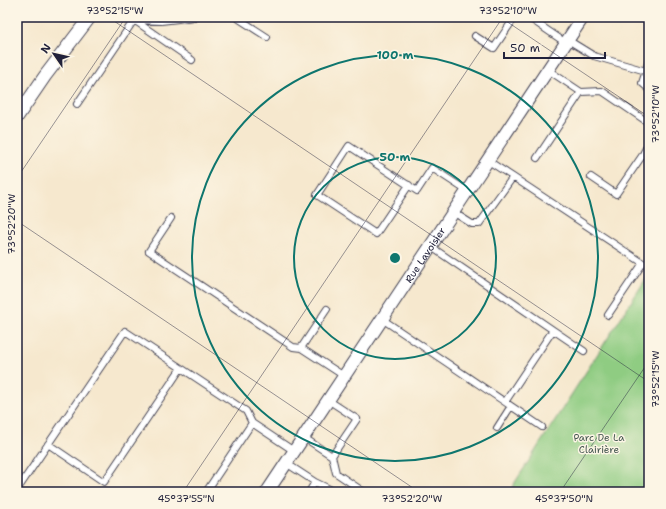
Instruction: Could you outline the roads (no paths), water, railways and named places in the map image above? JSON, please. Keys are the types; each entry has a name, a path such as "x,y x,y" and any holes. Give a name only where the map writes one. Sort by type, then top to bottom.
{"street":[{"path":"17,117 45,76 90,17"},
{"name":"Rue Lavoisier","path":"267,492 583,17"}],"lane":[{"path":"17,20 20,17"},
{"path":"131,19 175,20 195,17"},
{"path":"236,17 267,37"},
{"path":"476,36 494,48 515,17"},
{"path":"528,17 594,56 647,73"},
{"path":"131,19 192,60"},
{"path":"77,104 131,19"},
{"path":"649,63 647,73 642,83 649,89"},
{"path":"548,70 581,92 602,91 649,123"},
{"path":"537,158 581,92"},
{"path":"591,177 616,194 642,156 649,142"},
{"path":"408,185 376,234 317,195 349,146 408,185 417,191 432,168 467,191"},
{"path":"488,160 643,263 608,315"},
{"path":"453,212 472,224 479,224 513,177"},
{"path":"170,218 149,251 294,347 301,348 344,376"},
{"path":"430,246 584,351"},
{"path":"301,348 327,309"},
{"path":"382,319 542,427"},
{"path":"505,402 553,330"},
{"path":"17,490 125,331 246,411 252,423 294,451"},
{"path":"48,444 104,482 181,368"},
{"path":"328,400 357,419 332,456"},
{"path":"497,428 511,406"},
{"path":"206,492 252,423"},
{"path":"303,437 332,456 336,473 364,492"},
{"path":"286,463 315,482 336,492"},
{"path":"309,492 315,482"}],"park label":[{"name":"Parc De La Clairière","path":"599,442"}]}
